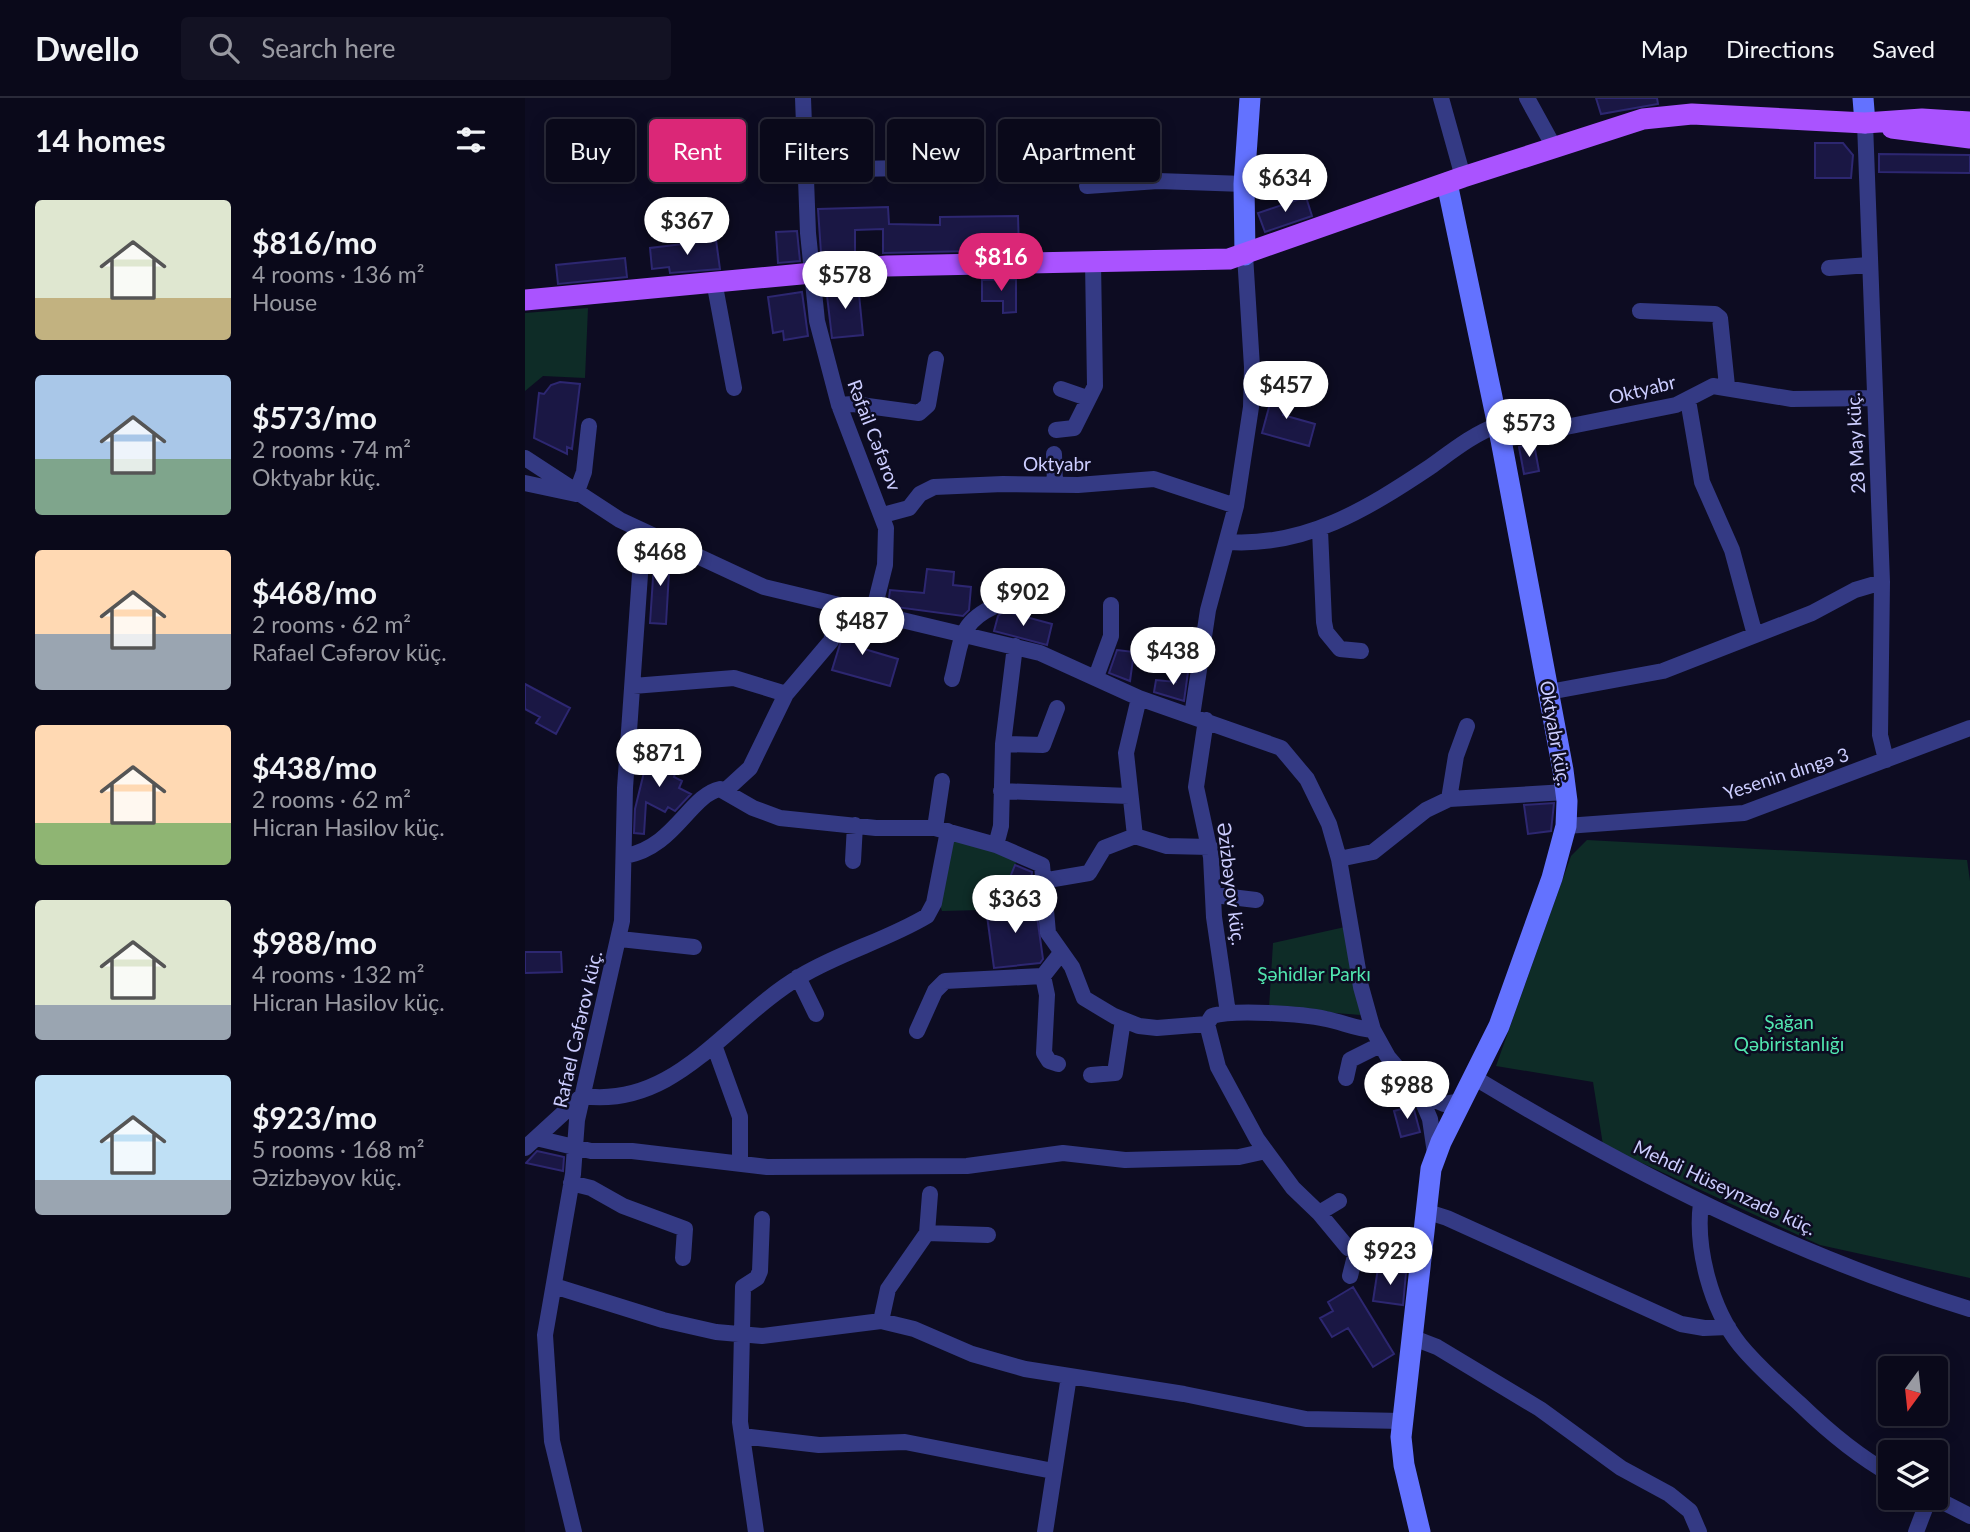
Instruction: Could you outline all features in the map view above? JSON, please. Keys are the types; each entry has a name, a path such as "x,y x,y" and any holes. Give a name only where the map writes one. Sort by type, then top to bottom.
{"main road":[{"path":"525,300 811,271 908,265 1220,259 1245,256 1455,180 1681,106 1864,122 1922,134 1970,138"},
{"path":"1864,122 1922,119 1970,122"}],"street":[{"name":"Rəfail Cəfərov","path":"803,98 804,119"},
{"path":"1245,256 1244,184 1250,98"},
{"path":"1441,98 1455,180"},
{"path":"1527,98 1554,147"},
{"path":"1863,98 1864,122"},
{"name":"28 May küç.","path":"1864,122 1882,582 1880,735 1886,760"},
{"name":"Oktyabr küç.","path":"1420,1532 1401,1453 1402,1421 1425,1211 1441,1120 1462,1101 1475,1078 1515,984 1552,878 1566,826 1566,792 1549,692 1455,180"},
{"path":"1087,186 1158,181 1244,184"},
{"name":"Rəfail Cəfərov","path":"807,182 811,271 817,321 839,405 883,515 886,554 873,613"},
{"name":"Əzizbəyov küç.","path":"1228,1013 1210,847 1196,787 1208,610 1237,506 1252,390 1245,256"},
{"path":"1056,430 1074,428 1095,386 1093,262"},
{"path":"1829,268 1869,265"},
{"path":"714,281 734,388"},
{"path":"1640,311 1715,314 1720,318 1727,386"},
{"path":"839,405 853,404 919,413 929,405 936,359"},
{"name":"Oktyabr","path":"1228,542 1268,541 1320,530 1387,495 1479,433 1500,433 1658,409 1688,400 1713,386 1727,386 1792,398 1874,398"},
{"path":"1062,389 1087,398"},
{"path":"1688,400 1702,482 1732,550 1755,635"},
{"path":"576,494 584,472 589,426"},
{"path":"1054,454 1055,485"},
{"path":"525,458 576,494 643,532 764,587 964,633 1058,659 1139,698 1272,743 1288,754 1321,805 1339,859 1361,987 1373,1030 1380,1045 1441,1120"},
{"name":"Oktyabr","path":"883,515 909,508 920,494 934,487 1055,485 1154,479 1237,506"},
{"path":"525,483 576,494"},
{"path":"1320,530 1326,632 1340,649 1361,651"},
{"name":"Rafael Cəfərov küç.","path":"574,1532 555,1461 547,1401 545,1335 571,1184 582,1096 620,939 625,856 625,788 643,532"},
{"path":"1549,692 1663,671 1812,613 1855,590 1882,582"},
{"path":"952,679 964,633 981,611 995,606 1004,590"},
{"path":"625,856 653,848 708,794 726,790 750,768 786,694 831,641 840,606"},
{"path":"1096,677 1111,636 1111,606"},
{"path":"996,845 1001,826 1003,744 1015,646"},
{"path":"633,685 734,678 786,694"},
{"path":"1135,836 1126,752 1139,698"},
{"path":"1003,744 1043,745 1057,708"},
{"path":"1449,799 1457,756 1467,726"},
{"name":"Yesenin dıngə 3","path":"1566,826 1744,813 1970,728"},
{"path":"531,1143 582,1096 613,1099 648,1090 713,1045 798,977 927,916 934,903 941,829 942,781"},
{"path":"726,790 753,808 780,818 941,829 996,845 1039,863 1043,869 1048,933 1072,967 1084,998 1123,1020 1157,1028 1206,1024 1212,1016 1228,1013 1318,1017 1355,1028 1373,1030"},
{"path":"1001,791 1129,796"},
{"path":"1339,859 1373,852 1426,810 1449,799 1566,792"},
{"path":"853,861 855,825"},
{"path":"1042,881 1089,873 1104,848 1135,836 1167,846 1210,847"},
{"path":"1214,895 1256,900"},
{"path":"620,939 694,947"},
{"path":"1058,1064 1049,1061 1044,1053 1047,995 1044,976 1061,953"},
{"path":"917,1031 935,991 945,981 1044,976"},
{"path":"798,977 817,1014"},
{"path":"1091,1076 1115,1073 1123,1020"},
{"path":"1206,1024 1218,1067 1266,1151 1293,1188 1319,1213 1342,1243 1356,1252 1419,1265"},
{"path":"713,1045 740,1117 740,1164"},
{"path":"1346,1078 1350,1060 1380,1045"},
{"name":"Mehdi Hüseynzadə küç.","path":"1475,1078 1601,1152 1701,1203 1831,1258 1970,1309"},
{"path":"1419,1093 1444,1104 1462,1101"},
{"path":"531,1143 574,1149 632,1151 740,1164 967,1166 1063,1153 1125,1160 1232,1157 1266,1151"},
{"path":"571,1184 590,1188 623,1206 685,1229 683,1258"},
{"path":"881,1321 888,1289 926,1233 930,1194"},
{"path":"1319,1213 1339,1201"},
{"path":"1701,1203 1699,1237 1707,1272 1728,1327 1758,1365 1835,1437 1878,1466"},
{"path":"1425,1211 1447,1218 1681,1324 1704,1328 1728,1327"},
{"path":"755,1532 739,1406 743,1287 757,1278 760,1271 762,1219"},
{"path":"926,1233 988,1235"},
{"path":"1350,1276 1356,1252"},
{"path":"554,1286 663,1320 742,1336 788,1334 881,1321 914,1329 998,1362 1069,1376 1184,1394 1306,1419 1402,1421"},
{"path":"1411,1337 1437,1347 1529,1402 1621,1468 1669,1494 1690,1511 1699,1532"},
{"path":"1045,1532 1069,1376"},
{"path":"742,1436 827,1446 870,1441 905,1442 1053,1471"},
{"path":"1948,1505 1970,1516"},
{"path":"1916,1532 1924,1510"}],"green space":[{"path":"588,308 585,378 543,376 525,391 525,313"},
{"path":"951,838 1018,858 1009,880 1035,891 1035,898 987,903 982,910 942,911 939,902"},
{"name":"Şağan Qəbiristanlığı","path":"1587,840 1967,860 1970,881 1970,1278 1820,1245 1603,1145 1593,1082 1496,1066 1571,856"},
{"name":"Şəhidlər Parkı","path":"1345,927 1361,1015 1269,1008 1273,943"}],"building":[{"path":"1596,98 1657,98 1658,104 1601,114"},
{"path":"1815,143 1843,143 1853,155 1851,178 1815,178"},
{"path":"1879,154 1970,155 1970,173 1879,172"},
{"path":"1306,197 1312,216 1265,232 1258,213"},
{"path":"888,207 889,224 940,225 940,217 1018,216 1019,250 883,253 883,229 855,230 855,253 821,253 818,209"},
{"path":"797,231 800,261 778,263 776,232"},
{"path":"716,240 720,269 670,273 669,267 652,269 650,248"},
{"path":"625,258 627,277 558,284 556,265"},
{"path":"1016,279 1016,312 1003,313 1003,301 982,301 982,280"},
{"path":"858,284 863,335 832,338 826,287"},
{"path":"802,292 808,336 784,340 783,331 773,333 768,297"},
{"path":"560,382 580,384 572,449 567,447 567,454 534,438 539,393 544,394 551,385"},
{"path":"1275,385 1290,389 1283,415 1315,424 1309,446 1262,433"},
{"path":"1534,444 1539,471 1524,474 1519,447"},
{"path":"655,548 670,555 666,624 650,623"},
{"path":"927,569 954,572 953,585 971,587 969,610 963,616 888,606 890,590 924,593"},
{"path":"1004,611 1052,624 1047,645 994,631 998,616"},
{"path":"848,618 868,623 861,648 898,659 890,686 832,670"},
{"path":"1117,650 1134,652 1130,681 1109,673"},
{"path":"1177,670 1188,672 1184,701 1154,692 1156,680 1176,682"},
{"path":"525,684 570,708 556,734 536,723 540,717 525,709"},
{"path":"664,752 680,756 674,777 682,781 679,788 691,794 675,811 668,807 665,812 646,802 644,834 634,833 635,809 647,760 661,763"},
{"path":"1554,803 1551,831 1528,834 1524,805"},
{"path":"1015,865 1032,872 1030,888 1009,880"},
{"path":"1035,902 1043,959 1040,963 994,968 986,908"},
{"path":"525,952 561,952 562,972 525,973"},
{"path":"1413,1106 1420,1132 1401,1137 1394,1111"},
{"path":"537,1151 564,1157 563,1171 526,1163"},
{"path":"1378,1268 1406,1273 1403,1305 1373,1301"},
{"path":"1353,1287 1394,1354 1373,1367 1348,1328 1332,1337 1320,1318 1333,1311 1328,1302"}]}
